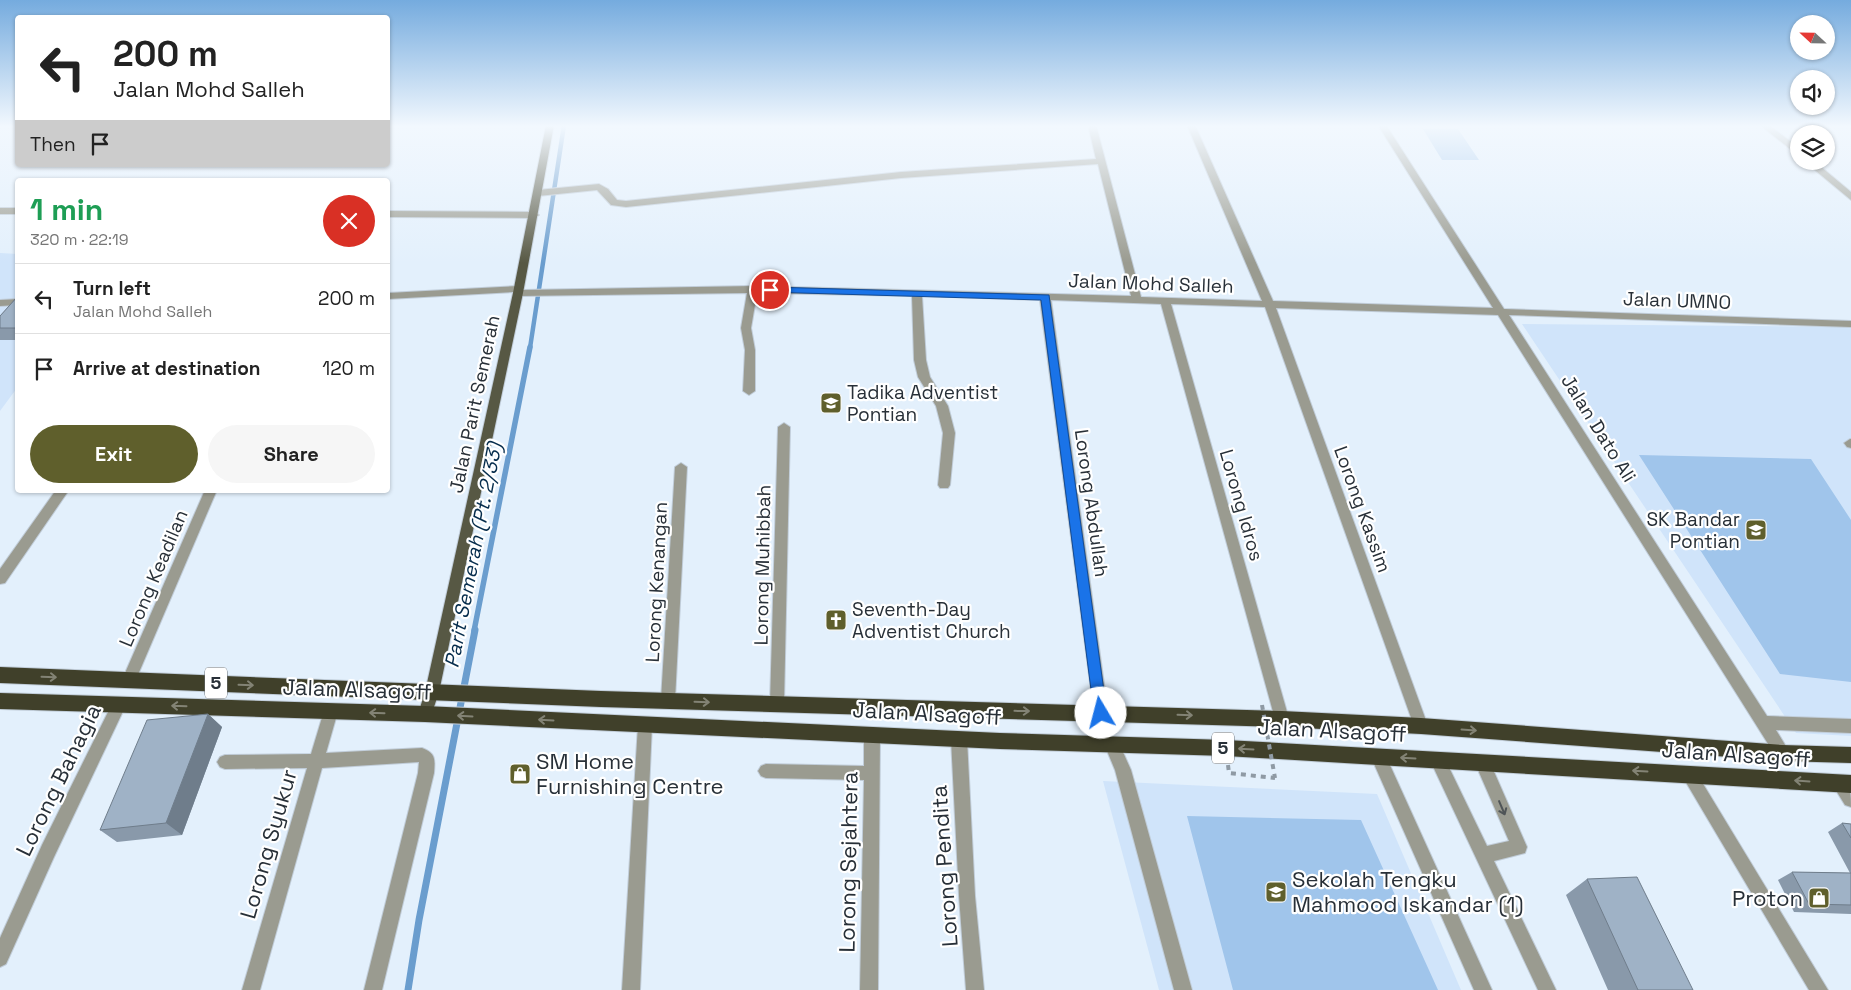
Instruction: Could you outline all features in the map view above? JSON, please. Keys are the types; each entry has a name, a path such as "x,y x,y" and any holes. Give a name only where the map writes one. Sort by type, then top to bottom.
{"highway":[{"name":"Jalan Alsagoff","path":"0,675 777,704 1282,719 1421,726 1782,753 1851,756"},
{"name":"Jalan Alsagoff","path":"0,701 331,711 1113,746 1226,748 1846,784"}],"main road":[{"name":"Jalan Parit Semerah","path":"431,715 432,692 534,216 542,171"}],"street":[{"path":"538,193 599,187 605,191 614,203 626,204 901,175 956,171"},
{"path":"1105,171 1137,300"},
{"name":"Lorong Kassim","path":"1211,171 1269,304 1421,726"},
{"name":"Jalan Dato Ali","path":"1412,171 1782,753"},
{"path":"1820,171 1850,196"},
{"path":"0,211 15,211"},
{"path":"390,214 534,216"},
{"path":"749,391 750,350 746,328 752,289"},
{"name":"Jalan Mohd Salleh","path":"518,291 752,289 1502,311"},
{"path":"390,296 518,291"},
{"path":"917,293 920,360 924,377 942,406 949,433 944,485"},
{"name":"Lorong Abdullah","path":"1046,297 1101,713"},
{"name":"Lorong Idros","path":"1165,301 1282,719"},
{"path":"0,313 2,310 0,303 15,302"},
{"name":"Jalan UMNO","path":"1502,311 1851,324"},
{"name":"Lorong Muhibbah","path":"777,704 784,427"},
{"name":"Lorong Kenangan","path":"668,700 681,467"},
{"path":"0,580 61,493"},
{"name":"Lorong Keadilan","path":"129,680 210,493"},
{"name":"Lorong Bahagia","path":"0,958 48,851 119,704"},
{"name":"Lorong Syukur","path":"251,990 315,761 331,711"},
{"path":"1763,723 1851,726"},
{"path":"631,990 646,725"},
{"name":"Lorong Sejahtera","path":"869,990 872,734"},
{"name":"Lorong Pendita","path":"959,739 967,896 975,990"},
{"path":"1113,746 1122,770 1183,990"},
{"path":"225,762 315,761 422,755 427,758 426,773 373,990"},
{"path":"1379,757 1483,990"},
{"path":"1438,760 1547,990"},
{"path":"1483,763 1518,847 1483,855"},
{"path":"766,771 872,773"},
{"path":"1689,774 1820,990"},
{"path":"1846,784 1851,800"}],"path":[{"path":"1229,773 1275,778 1262,705"}],"shaded area":[{"path":"0,253 15,254 15,391 0,411"},
{"name":"SK Bandar Pontian","path":"1522,324 1851,327 1851,736 1796,733"},
{"path":"1639,455 1811,459 1851,520 1851,682 1780,674"},
{"name":"Sekolah Tengku Mahmood Iskandar (1)","path":"1103,781 1377,794 1461,990 1159,990"},
{"path":"1187,816 1361,820 1438,990 1233,990"}],"building":[{"path":"15,299 15,328 0,328 0,316"},
{"path":"208,714 166,823 100,830 147,720"},
{"path":"1842,823 1851,824 1851,838"},
{"path":"1792,872 1851,873 1851,905 1809,904"},
{"path":"1637,877 1693,990 1638,990 1587,879"}],"waterway":[{"name":"Parit Semerah (Pt. 2/33)","path":"530,348 557,171"},
{"name":"Parit Semerah (Pt. 2/33)","path":"474,631 530,347"},
{"name":"Parit Semerah (Pt. 2/33)","path":"408,990 419,920 475,630"}],"place":[{"name":"Tadika Adventist Pontian","path":"831,403"},
{"name":"SK Bandar Pontian","path":"1756,530"},
{"name":"Seventh-Day Adventist Church","path":"836,620"},
{"name":"SM Home Furnishing Centre","path":"520,774"},
{"name":"Sekolah Tengku Mahmood Iskandar (1)","path":"1276,892"},
{"name":"Proton","path":"1819,898"}],"route":[{"path":"770,290 1046,297 1101,713"}]}
